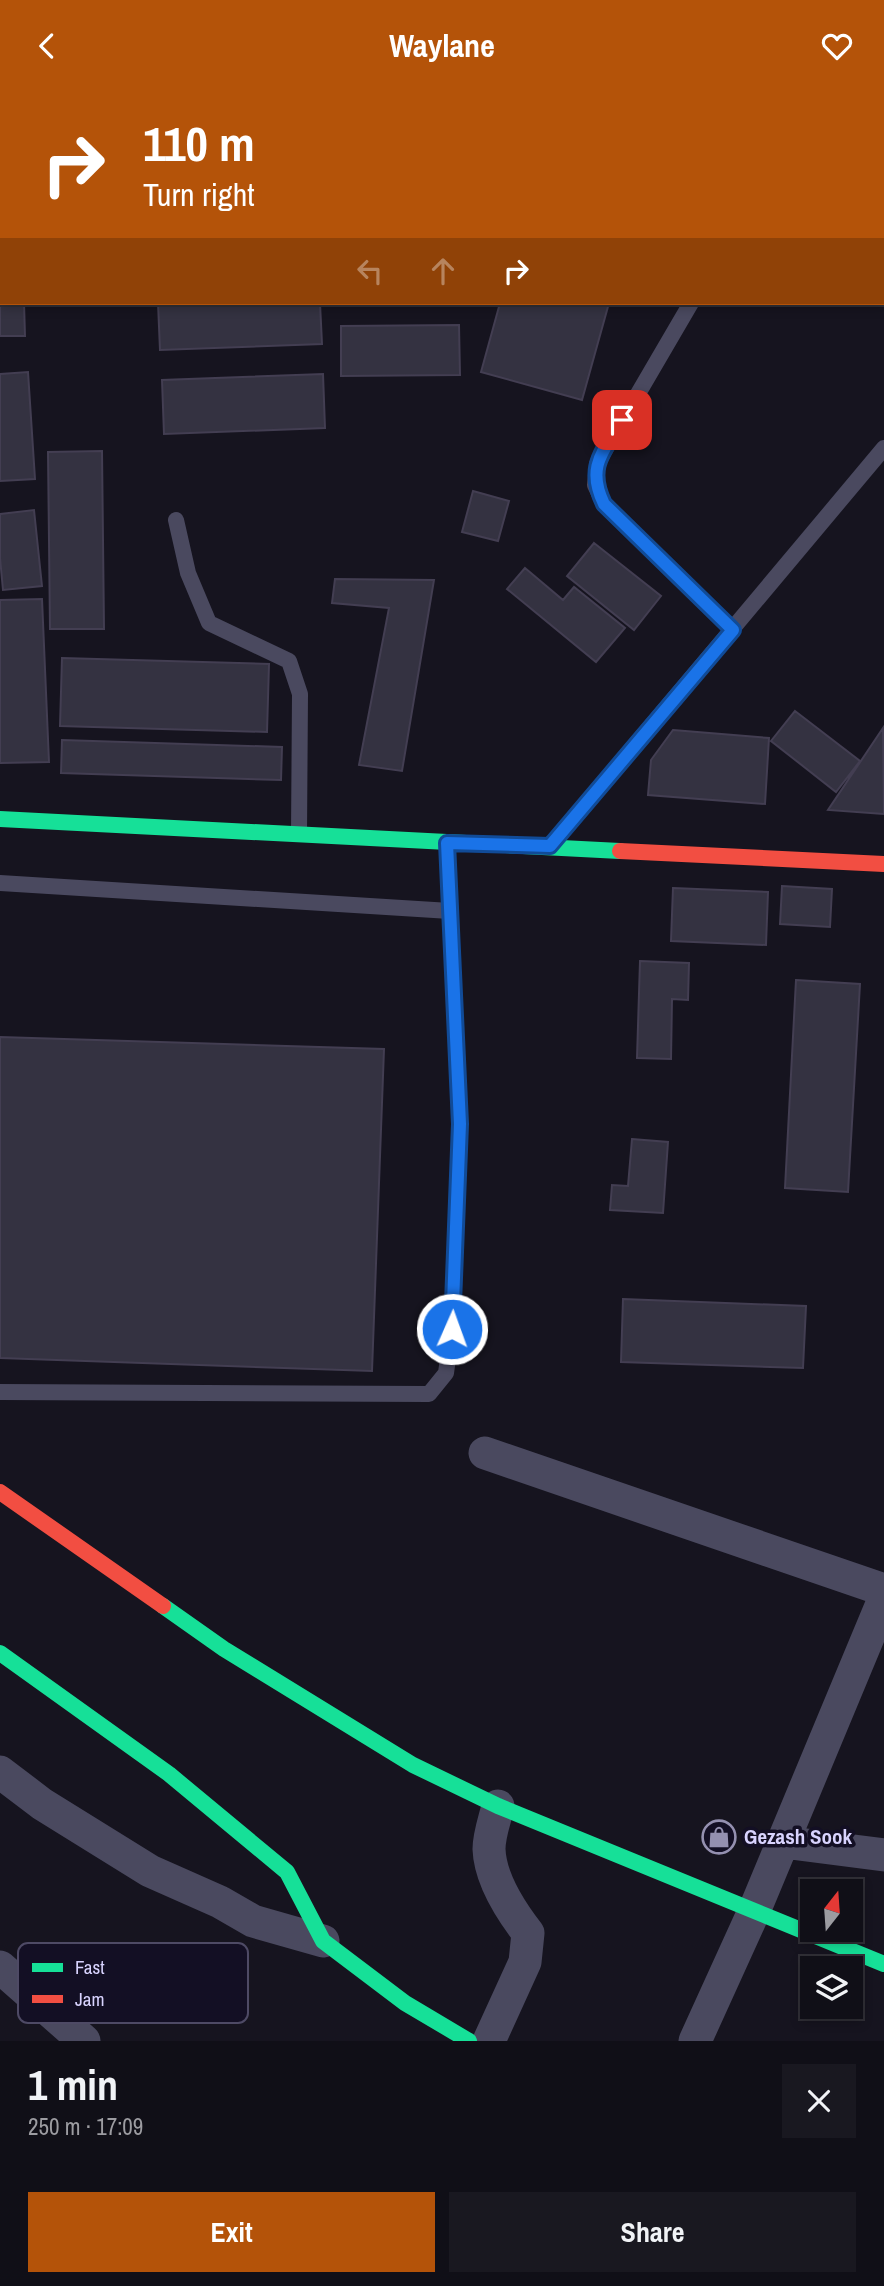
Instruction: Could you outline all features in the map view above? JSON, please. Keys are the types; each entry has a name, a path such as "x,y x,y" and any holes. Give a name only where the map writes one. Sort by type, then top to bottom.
{"street":[{"path":"0,819 884,864"},
{"path":"485,1453 884,1590"},
{"path":"0,1492 224,1650 413,1765 498,1806 884,1963"},
{"path":"695,2041 755,1909 884,1599"},
{"path":"0,1653 169,1774 287,1872 323,1941"},
{"path":"0,1772 42,1804 150,1871 253,1920 323,1941 405,2003 469,2041"},
{"path":"489,2041 525,1962 528,1933 512,1912 497,1882 489,1849 498,1806"},
{"path":"783,1842 884,1854"},
{"path":"0,1967 18,1983"},
{"path":"64,2023 84,2041"}],"lane":[{"path":"690,305 597,464 595,485 604,504 733,630"},
{"path":"550,846 884,448"},
{"path":"176,520 188,573 209,623 289,661 300,694 299,834"},
{"path":"0,1392 429,1394 446,1373 452,1329 460,1124 447,843"},
{"path":"0,883 450,911"}],"building":[{"path":"0,305 24,305 25,336 0,336"},
{"path":"158,305 320,305 322,344 160,350"},
{"path":"499,305 608,305 582,400 481,372"},
{"path":"459,325 460,375 341,376 341,326"},
{"path":"28,372 35,479 0,481 0,374"},
{"path":"323,374 325,428 164,434 162,380"},
{"path":"102,451 104,629 50,629 48,452"},
{"path":"473,491 509,501 498,541 462,532"},
{"path":"34,510 42,586 3,590 0,514"},
{"path":"594,543 661,596 634,630 567,576"},
{"path":"525,568 563,600 574,587 625,628 596,662 507,589"},
{"path":"335,579 434,580 402,771 359,765 389,608 332,603"},
{"path":"42,599 49,762 0,763 0,600"},
{"path":"62,658 269,664 267,732 60,726"},
{"path":"795,711 860,761 836,792 771,741"},
{"path":"883,728 884,814 828,810"},
{"path":"673,730 769,738 765,804 648,795 651,760"},
{"path":"62,740 282,747 281,780 61,773"},
{"path":"782,886 832,889 830,927 780,924"},
{"path":"673,888 768,892 766,945 671,941"},
{"path":"640,961 689,963 688,1000 672,999 671,1059 637,1058"},
{"path":"796,980 860,984 848,1192 785,1188"},
{"path":"0,1037 384,1049 372,1371 0,1358"},
{"path":"632,1139 668,1142 663,1213 610,1210 612,1185 628,1186"},
{"path":"623,1299 806,1306 803,1368 621,1362"}],"traffic: fast":[{"path":"0,819 620,851"},
{"path":"163,1606 224,1649 413,1765 498,1806 884,1964"},
{"path":"0,1653 169,1774 287,1872 323,1941 405,2003 469,2041"}],"traffic: jam":[{"path":"620,851 884,864"},
{"path":"0,1492 163,1606"}],"place":[{"name":"Gezash Sook","path":"719,1837"}],"route":[{"path":"452,1329 460,1124 447,843 550,846 733,630 604,504 595,485 597,464 622,420"}]}
